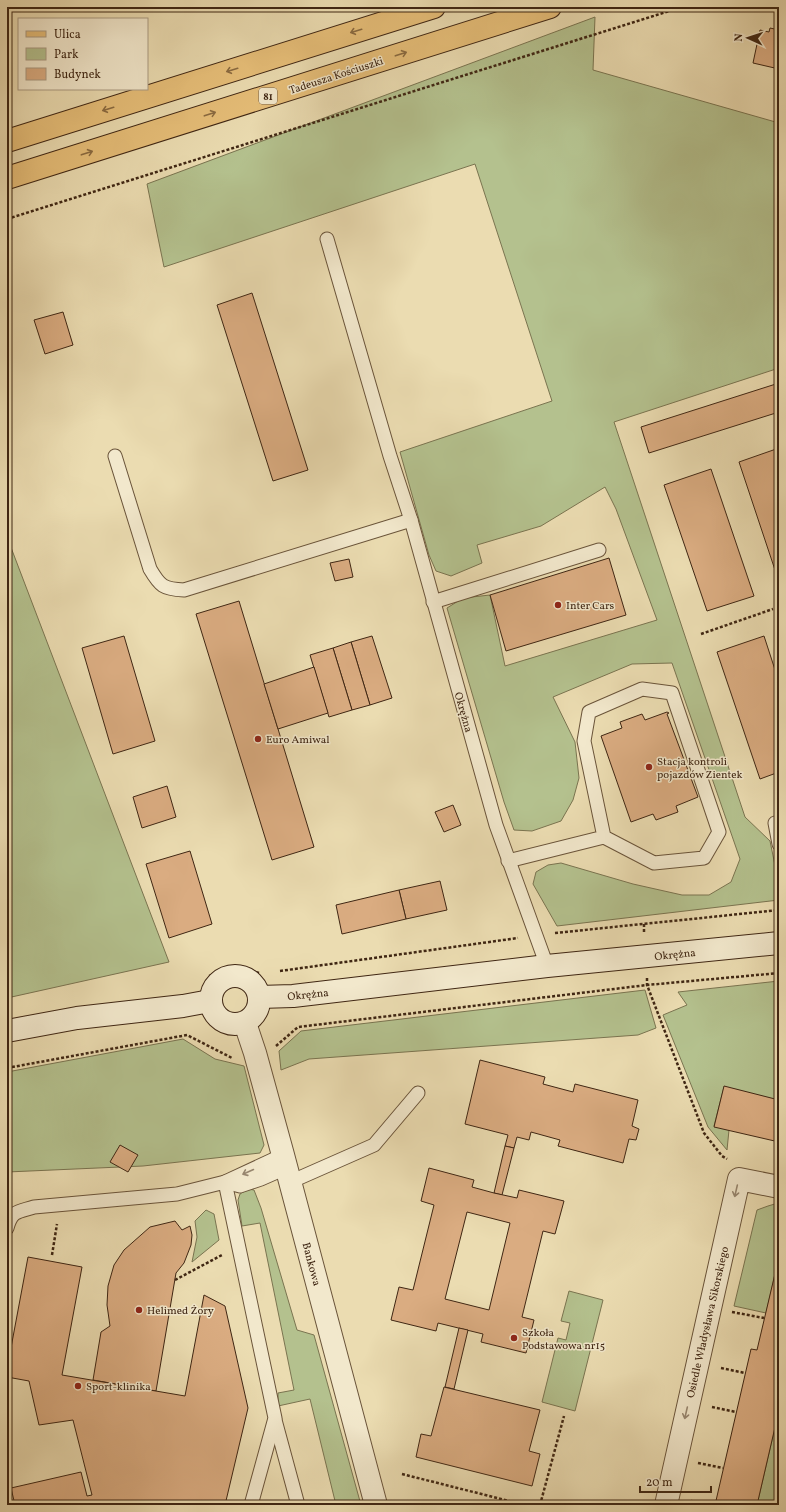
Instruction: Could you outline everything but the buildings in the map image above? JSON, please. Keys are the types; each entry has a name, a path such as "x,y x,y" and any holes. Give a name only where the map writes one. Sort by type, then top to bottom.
{"main road":[{"path":"7,140 434,7"},
{"name":"Tadeusza Kościuszki","path":"7,178 550,7"}],"street":[{"name":"Okrężna","path":"259,997 293,996 546,966 779,943"},
{"path":"233,976 245,978 254,986 259,997 256,1012 245,1023 230,1025 216,1016 210,1001 213,989 221,980 233,976"},
{"path":"7,1031 77,1018 183,1006 210,1001"},
{"name":"Bankowa","path":"245,1023 255,1053 376,1505"},
{"name":"Osiedle Władysława Sikorskiego","path":"666,1505 739,1179 779,1187"}],"lane":[{"path":"7,190 49,165"},
{"name":"Okrężna","path":"327,239 390,456 411,520 496,825 546,966"},
{"path":"115,456 150,569 158,582 165,588 184,590 411,520"},
{"path":"433,602 599,550"},
{"path":"508,861 604,837 654,863 704,858 720,832 672,693 642,689 589,712 584,741 604,837"},
{"path":"775,823 779,844"},
{"path":"7,1228 10,1218 16,1212 34,1207 178,1194 374,1145 418,1093"},
{"path":"225,1182 275,1418 298,1505"},
{"path":"251,1505 275,1418"}],"path":[{"path":"7,219 682,7"},
{"path":"700,634 774,609"},
{"path":"274,972 536,935 779,910"},
{"path":"208,976 216,975 236,966 258,973 266,972"},
{"path":"7,1068 187,1035 235,1059 273,1049 298,1027 647,985 779,973"},
{"path":"647,985 704,1133 722,1156 733,1162"},
{"path":"728,1311 764,1318"},
{"path":"714,1366 745,1372"},
{"path":"705,1406 736,1412"},
{"path":"540,1505 564,1416"},
{"path":"692,1462 723,1468"},
{"path":"402,1474 525,1505"},
{"path":"690,1500 711,1505"}],"green space":[{"path":"595,17 593,70 779,123 779,368 614,422 745,817 770,841 779,885 779,900 557,926 533,884 536,872 548,865 561,863 633,884 682,895 709,895 731,882 740,859 672,663 632,664 553,697 575,742 579,778 573,800 561,821 532,831 514,830 504,802 447,608 463,598 490,595 505,666 657,620 616,509 605,487 541,526 477,545 482,563 451,576 436,571 429,555 400,452 552,401 475,164 164,267 147,184"},
{"path":"7,537 169,962 7,998"},
{"path":"779,981 779,1101 724,1087 714,1126 729,1130 727,1150 708,1127 663,1015 687,1005 678,992"},
{"path":"645,990 656,1028 638,1035 309,1059 281,1070 279,1051 301,1031"},
{"path":"183,1039 215,1059 244,1066 264,1145 260,1153 143,1166 7,1172 7,1072"},
{"path":"248,1189 254,1190 261,1208 297,1330 314,1335 361,1505 336,1505 310,1399 278,1406 278,1393 294,1390 260,1223 242,1226 238,1200 240,1194"},
{"path":"778,1203 779,1262 766,1313 734,1306 757,1210"},
{"path":"206,1210 214,1214 219,1240 192,1262 197,1237 195,1221"},
{"path":"569,1291 603,1300 575,1411 542,1402 558,1338 566,1340 570,1323 561,1321"},
{"path":"779,1410 779,1505 757,1505"}],"place":[{"name":"Inter Cars","path":"558,605"},
{"name":"Euro Amiwal","path":"258,739"},
{"name":"Stacja kontroli pojazdów Zientek","path":"649,767"},
{"name":"Helimed Żory","path":"139,1310"},
{"name":"Szkoła Podstawowa nr15","path":"514,1338"},
{"name":"Sport-klinika","path":"78,1386"}]}
